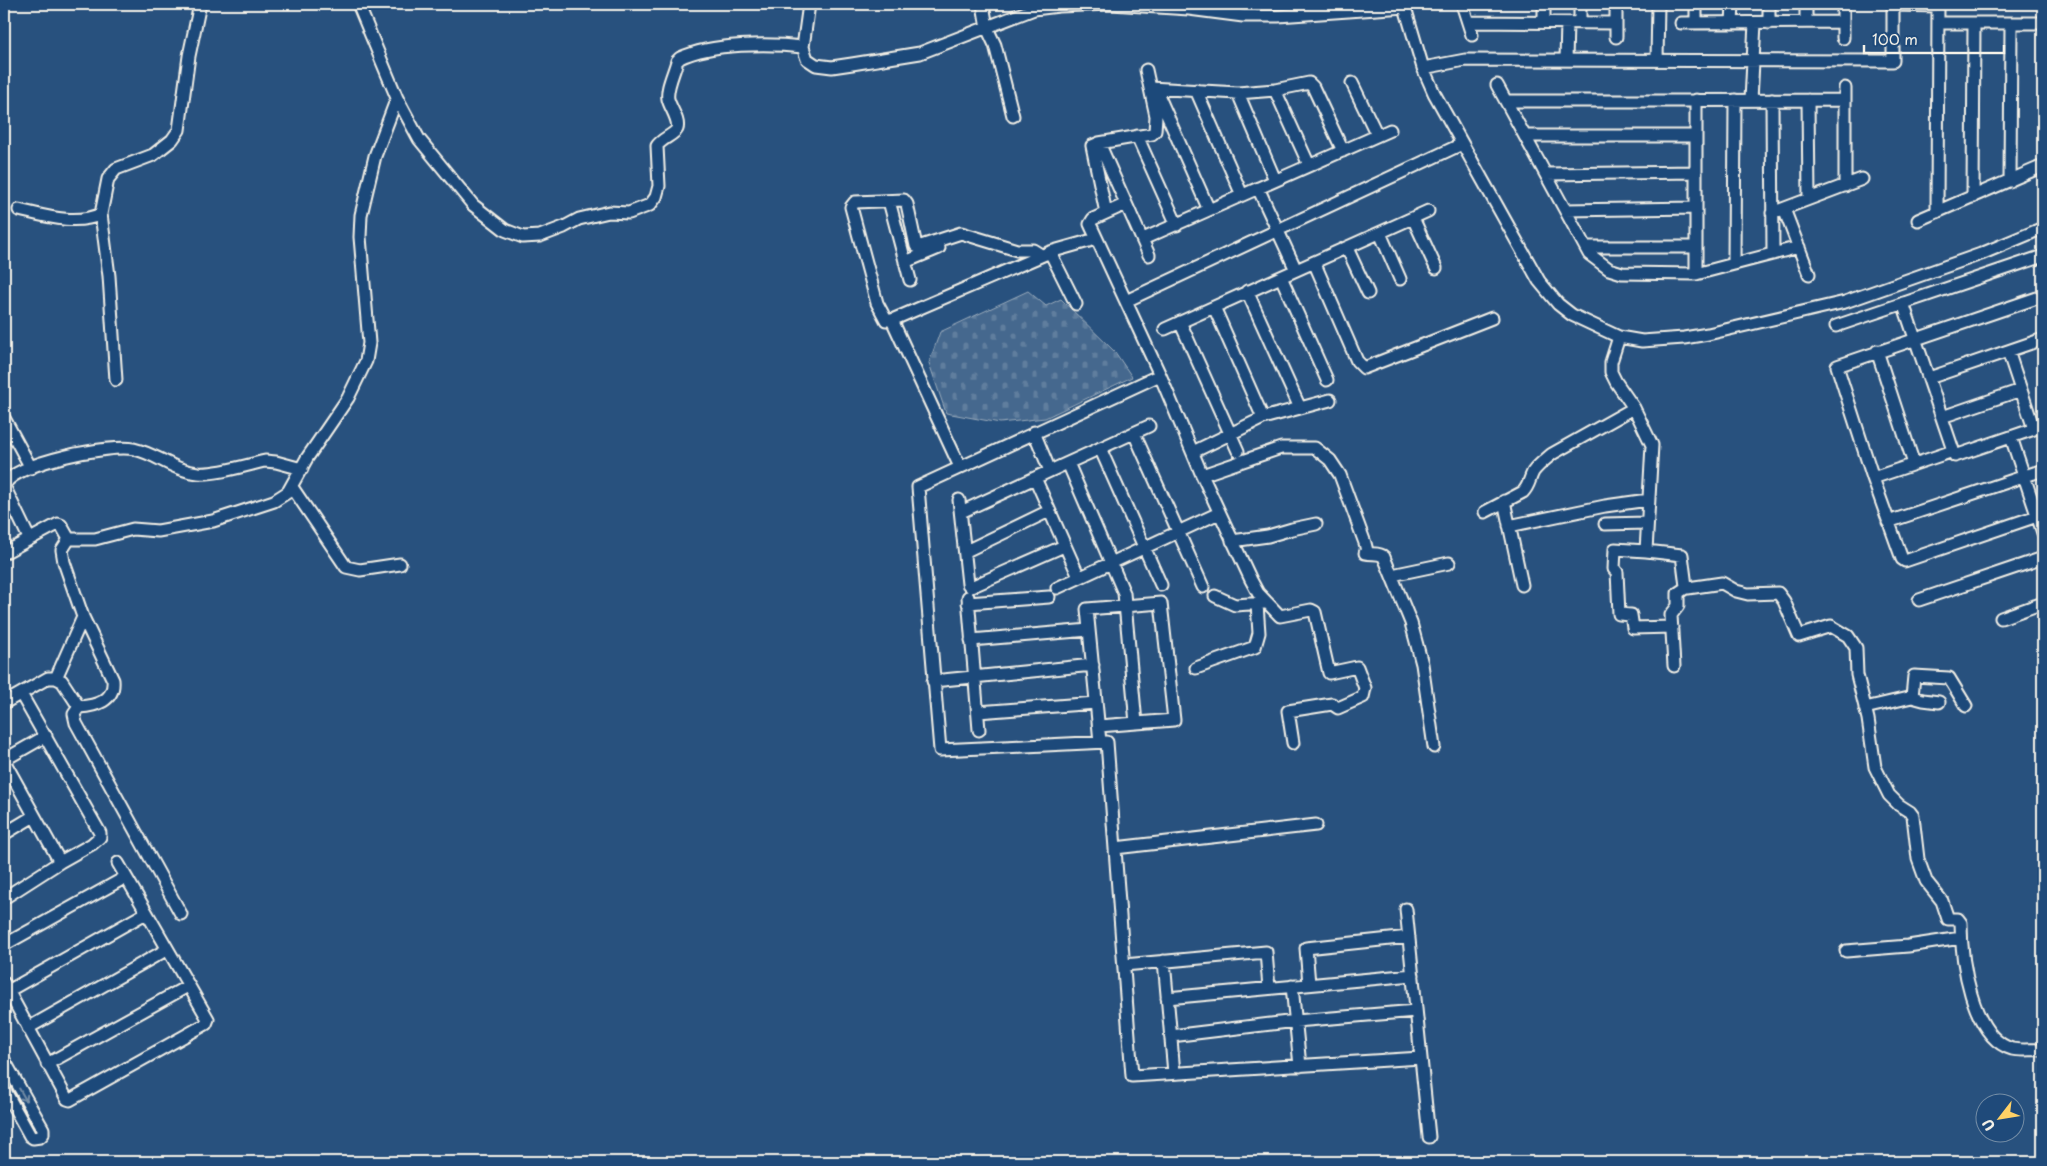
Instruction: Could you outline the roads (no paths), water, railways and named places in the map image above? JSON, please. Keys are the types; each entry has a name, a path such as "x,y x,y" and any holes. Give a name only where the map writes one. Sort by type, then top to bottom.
{"street":[{"path":"116,380 109,276 101,214 108,179 116,169 153,154 172,140 179,130 189,56 200,4"},
{"path":"358,4 397,98 419,139 473,205 505,230 523,237 540,236 579,219 609,212 629,213 650,205 656,197 659,186 657,146 675,132 677,128 677,122 668,98 668,89 677,61 680,58 716,49 747,45 803,47"},
{"path":"809,4 803,47 804,54 811,62 822,67 920,53 1034,9 1111,4 1189,9 1243,16 1278,16 1405,5 1428,66 1434,93 1529,265 1558,304 1572,315 1594,327 1619,337 1650,341 1708,334 1845,302 1981,254 2043,228"},
{"path":"983,4 1013,116"},
{"path":"1462,4 1472,35"},
{"path":"1544,4 1544,22"},
{"path":"1580,4 1580,23"},
{"path":"1616,4 1616,37"},
{"path":"1657,60 1658,4"},
{"path":"1696,4 1696,23"},
{"path":"1732,23 1733,4"},
{"path":"1769,4 1769,23"},
{"path":"1806,4 1806,22"},
{"path":"1843,38 1844,4"},
{"path":"1428,66 1465,60 1893,61 1893,4 1938,5 1937,212"},
{"path":"1468,22 1616,23"},
{"path":"1566,60 1568,22"},
{"path":"1681,23 1843,22"},
{"path":"1751,100 1755,23"},
{"path":"1938,23 2043,23"},
{"path":"1973,197 1974,23"},
{"path":"2010,181 2011,23"},
{"path":"1146,70 1209,210"},
{"path":"1153,88 1238,93 1275,90 1307,83 1312,86 1343,151"},
{"path":"1352,83 1377,135"},
{"path":"1497,85 1589,254 1609,269 1622,273 1696,274 1799,248"},
{"path":"1106,213 1092,147 1099,143 1152,134 1156,128 1153,88"},
{"path":"1196,90 1242,195"},
{"path":"1275,90 1309,165"},
{"path":"1238,93 1275,180"},
{"path":"1506,101 1808,100 1845,94 1845,186"},
{"path":"69,539 95,539 133,529 158,530 213,521 274,502 288,492 348,398 366,361 370,343 360,237 361,215 375,156 397,98"},
{"path":"1696,100 1696,274"},
{"path":"1734,264 1735,100"},
{"path":"1772,100 1772,254"},
{"path":"1808,100 1809,200"},
{"path":"1143,239 1390,130"},
{"path":"1137,136 1177,225"},
{"path":"1525,136 1696,136"},
{"path":"1099,143 1150,254"},
{"path":"1126,300 1462,144"},
{"path":"1918,220 2043,166"},
{"path":"1546,174 1696,172"},
{"path":"1772,213 1862,179"},
{"path":"1258,188 1296,270"},
{"path":"1076,304 1046,253 1033,250 1017,250 962,233 918,247 915,244 906,202 902,200 855,202 851,207 877,303 884,318 888,321 1046,253 1096,239"},
{"path":"889,201 910,280"},
{"path":"1126,204 1090,222 1096,239 1160,375 1219,513 1262,603 1280,616 1311,610 1315,612 1329,673 1356,667 1365,688 1363,697 1338,708 1332,704 1288,711 1293,743"},
{"path":"1565,210 1696,208"},
{"path":"1784,209 1809,274"},
{"path":"18,210 85,221 101,214"},
{"path":"1165,329 1428,211"},
{"path":"1413,218 1436,268"},
{"path":"1380,233 1400,279"},
{"path":"905,262 971,236"},
{"path":"1586,247 1696,247"},
{"path":"1347,248 1368,293"},
{"path":"1836,326 2043,256"},
{"path":"1314,262 1357,361 1364,368 1492,318"},
{"path":"1281,277 1327,380"},
{"path":"1247,291 1300,408"},
{"path":"2040,515 1905,561 1888,522 1837,366 2043,296"},
{"path":"1903,303 1955,456 2039,428 2021,390 2008,351"},
{"path":"1214,307 1263,418"},
{"path":"892,320 960,467"},
{"path":"1180,322 1238,451"},
{"path":"1619,337 1611,362 1611,372 1634,408 1648,433 1652,445 1653,455 1648,500 1646,551"},
{"path":"1929,378 2043,339"},
{"path":"1877,352 1914,464"},
{"path":"1160,375 922,484 918,489 940,750 1107,742 1132,1076 1421,1058"},
{"path":"1942,417 2021,390"},
{"path":"1192,452 1263,418 1330,400"},
{"path":"1485,512 1528,487 1533,472 1540,463 1552,454 1634,408"},
{"path":"4,418 31,468"},
{"path":"961,512 1149,426"},
{"path":"1034,432 1050,471"},
{"path":"1134,433 1203,587"},
{"path":"2011,437 2024,477 2040,515 2043,533"},
{"path":"30,538 8,495 5,484 10,478 64,455 124,447 147,453 180,471 200,474 265,461 302,469"},
{"path":"1100,448 1161,585"},
{"path":"1202,475 1281,448 1315,448 1330,460 1340,475 1365,543 1365,553 1382,555 1411,623 1422,664 1434,746"},
{"path":"1873,478 1953,450"},
{"path":"1068,463 1124,593 1136,723"},
{"path":"1888,522 2043,470"},
{"path":"1035,478 1079,578"},
{"path":"292,486 346,566 360,570 400,564"},
{"path":"959,500 966,551 968,584 973,587 1064,546"},
{"path":"1509,526 1605,506 1648,500"},
{"path":"1504,501 1522,585"},
{"path":"966,551 1049,511"},
{"path":"979,730 968,600 1053,592 1112,562 1219,513"},
{"path":"1605,524 1647,523"},
{"path":"4,553 58,524 61,525 69,539"},
{"path":"1232,541 1268,536 1316,524"},
{"path":"69,539 62,550 64,562 83,617 113,680 114,688 111,696 101,702 91,706 79,707 74,714 76,723 181,914"},
{"path":"1672,627 1633,628 1631,615 1619,614 1617,572 1614,568 1615,548 1682,555 1687,587"},
{"path":"1920,600 2043,558"},
{"path":"1392,576 1449,563"},
{"path":"1674,666 1671,613 1677,608 1678,595 1687,587 1722,583 1736,591 1748,594 1778,593 1784,601 1800,636 1831,626 1848,636 1856,648 1857,675 1865,708 1875,767 1889,795 1898,805 1913,816 1918,859 1926,882 1942,901 1948,919 1958,919 1961,923 1961,938 1969,991 1976,1008 1991,1034 1998,1041 2013,1049 2043,1050"},
{"path":"1215,596 1235,605 1262,603"},
{"path":"1099,726 1174,720 1161,603 1087,609 1100,742"},
{"path":"1196,668 1255,647 1259,634 1262,603"},
{"path":"2001,618 2043,603"},
{"path":"56,678 83,617"},
{"path":"971,640 1089,630"},
{"path":"933,681 1092,665"},
{"path":"1912,696 1914,676 1948,677 1966,706"},
{"path":"4,703 48,678 56,678 62,681 79,707"},
{"path":"4,898 92,844 100,837 100,833 21,694"},
{"path":"1865,708 1912,696 1923,700 1939,702"},
{"path":"978,712 1096,703"},
{"path":"46,736 4,760 60,862"},
{"path":"4,834 34,816"},
{"path":"1115,848 1316,825"},
{"path":"118,862 126,877 146,913 166,950 208,1019 206,1024 70,1100 67,1098 28,1028 7,995 146,913"},
{"path":"4,945 126,877"},
{"path":"1406,909 1428,1137"},
{"path":"1309,984 1306,948 1409,937"},
{"path":"1846,951 1908,946 1961,938"},
{"path":"28,1028 166,950"},
{"path":"1124,965 1266,952 1269,988"},
{"path":"1164,961 1174,1073"},
{"path":"1167,998 1413,975"},
{"path":"47,1064 188,986"},
{"path":"1292,986 1300,1066"},
{"path":"1171,1036 1296,1021 1416,1011"},
{"path":"4,1060 43,1129 43,1134 40,1137 33,1138 30,1136 4,1089"}]}
